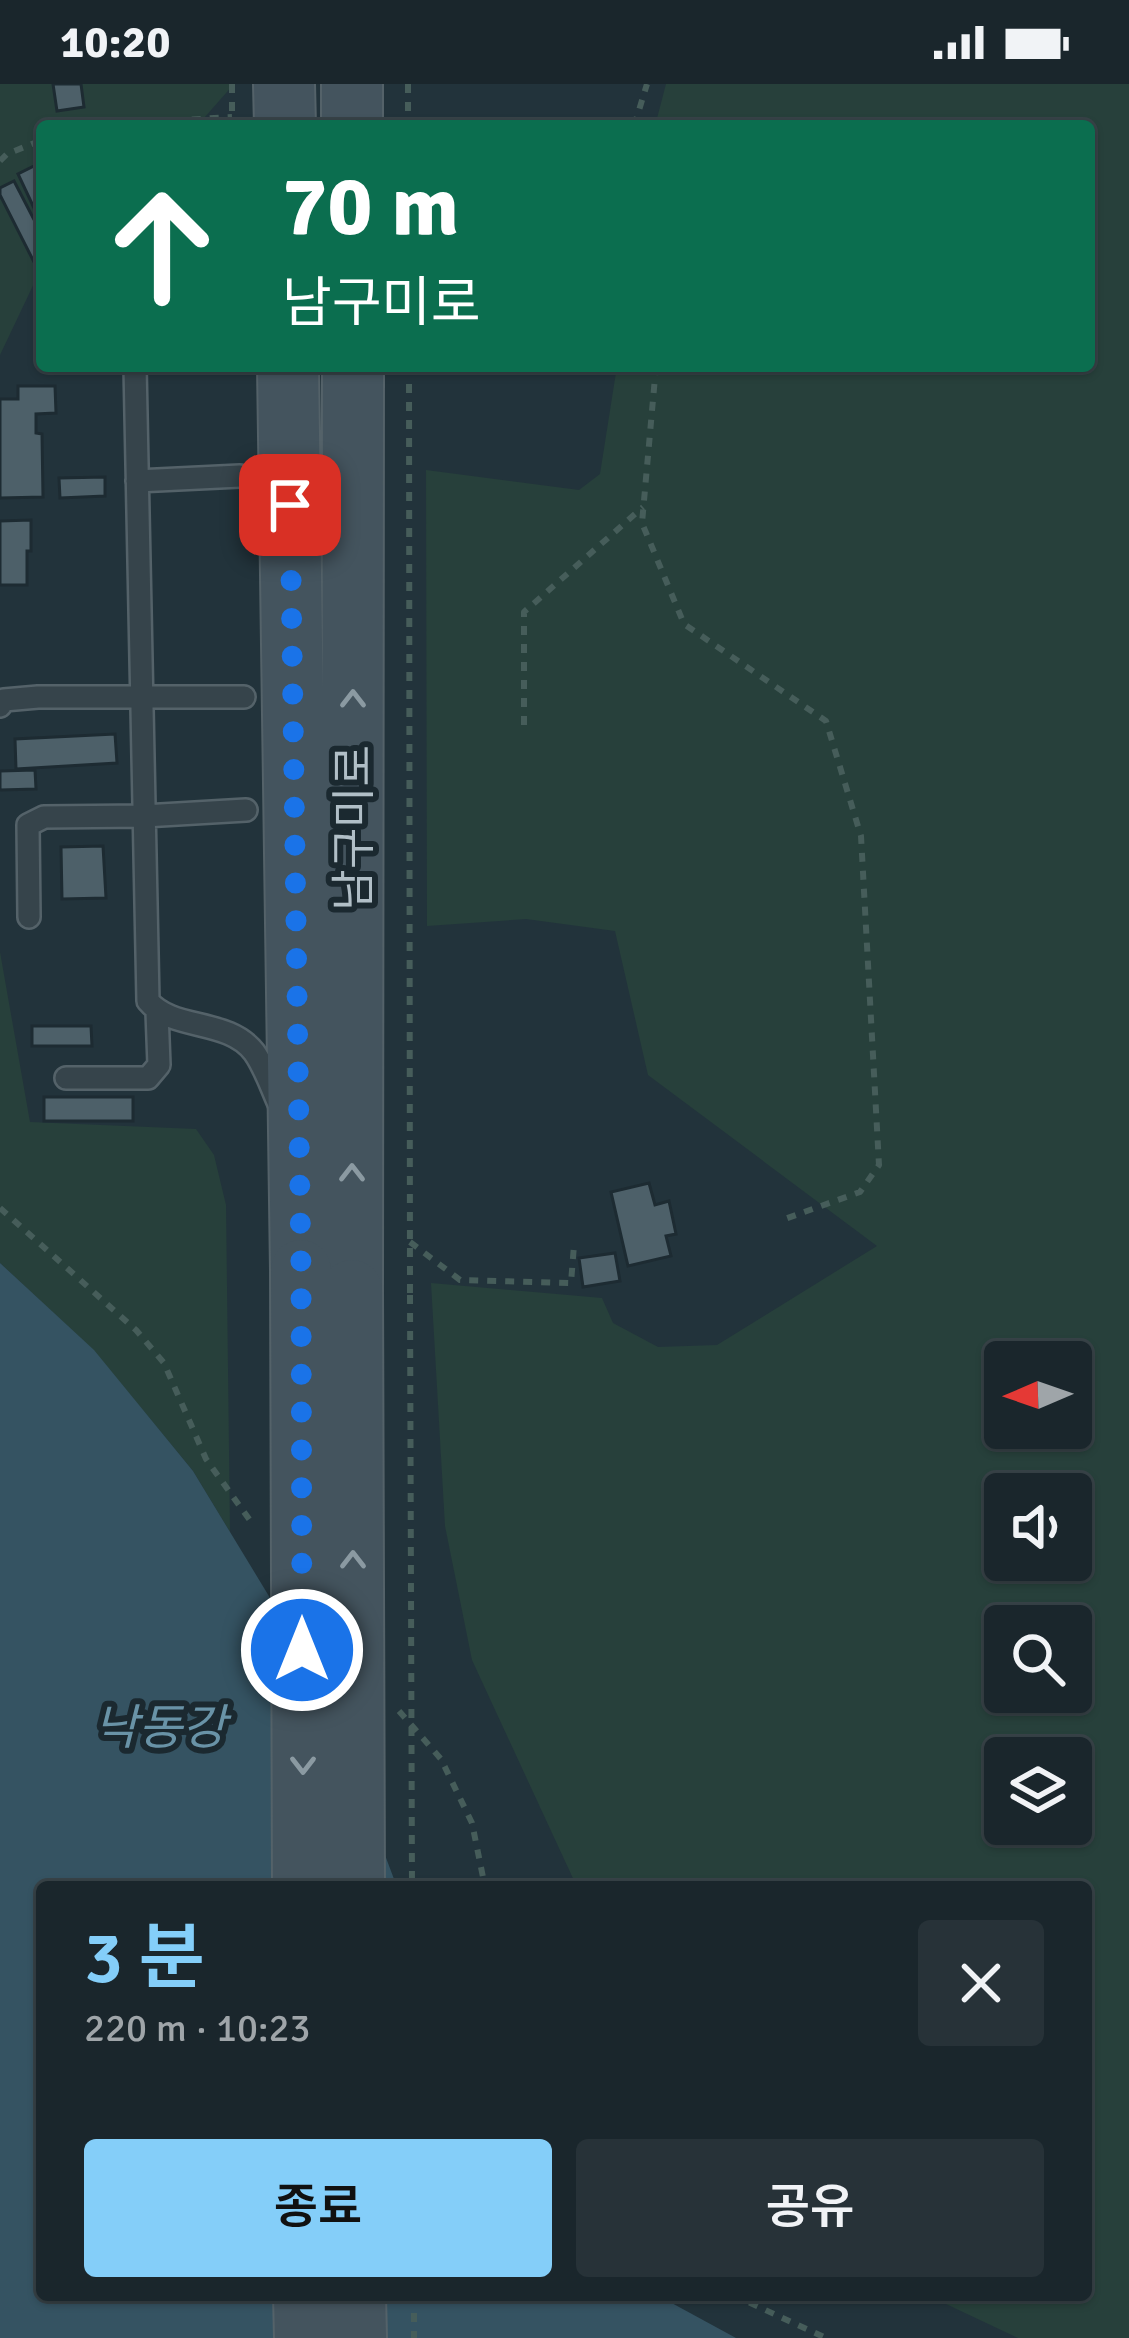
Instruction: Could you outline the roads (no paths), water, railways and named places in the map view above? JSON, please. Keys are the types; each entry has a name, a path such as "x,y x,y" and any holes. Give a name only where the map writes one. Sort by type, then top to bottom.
{"street":[{"path":"252,120 281,84"},
{"path":"352,84 352,120"},
{"name":"남구미로","path":"288,372 298,1153 354,1285"},
{"name":"남구미로","path":"353,372 354,1285"},
{"path":"304,1881 354,1285"},
{"path":"354,1285 354,1881"},
{"path":"304,2301 304,2338"},
{"path":"356,2301 356,2338"}],"lane":[{"path":"272,120 281,84"},
{"path":"135,372 148,1001 157,1012 218,1029 253,1050 298,1153"},
{"path":"137,481 240,476"},
{"path":"0,706 4,700 38,697 244,697"},
{"path":"29,917 28,825 44,817 246,810"},
{"path":"66,1078 148,1078 159,1065 157,1012"}],"water":[{"name":"낙동강","path":"0,1263 94,1350 193,1471 318,1677 395,1881 36,1881 36,2301 668,2301 736,2338 0,2338"}]}
